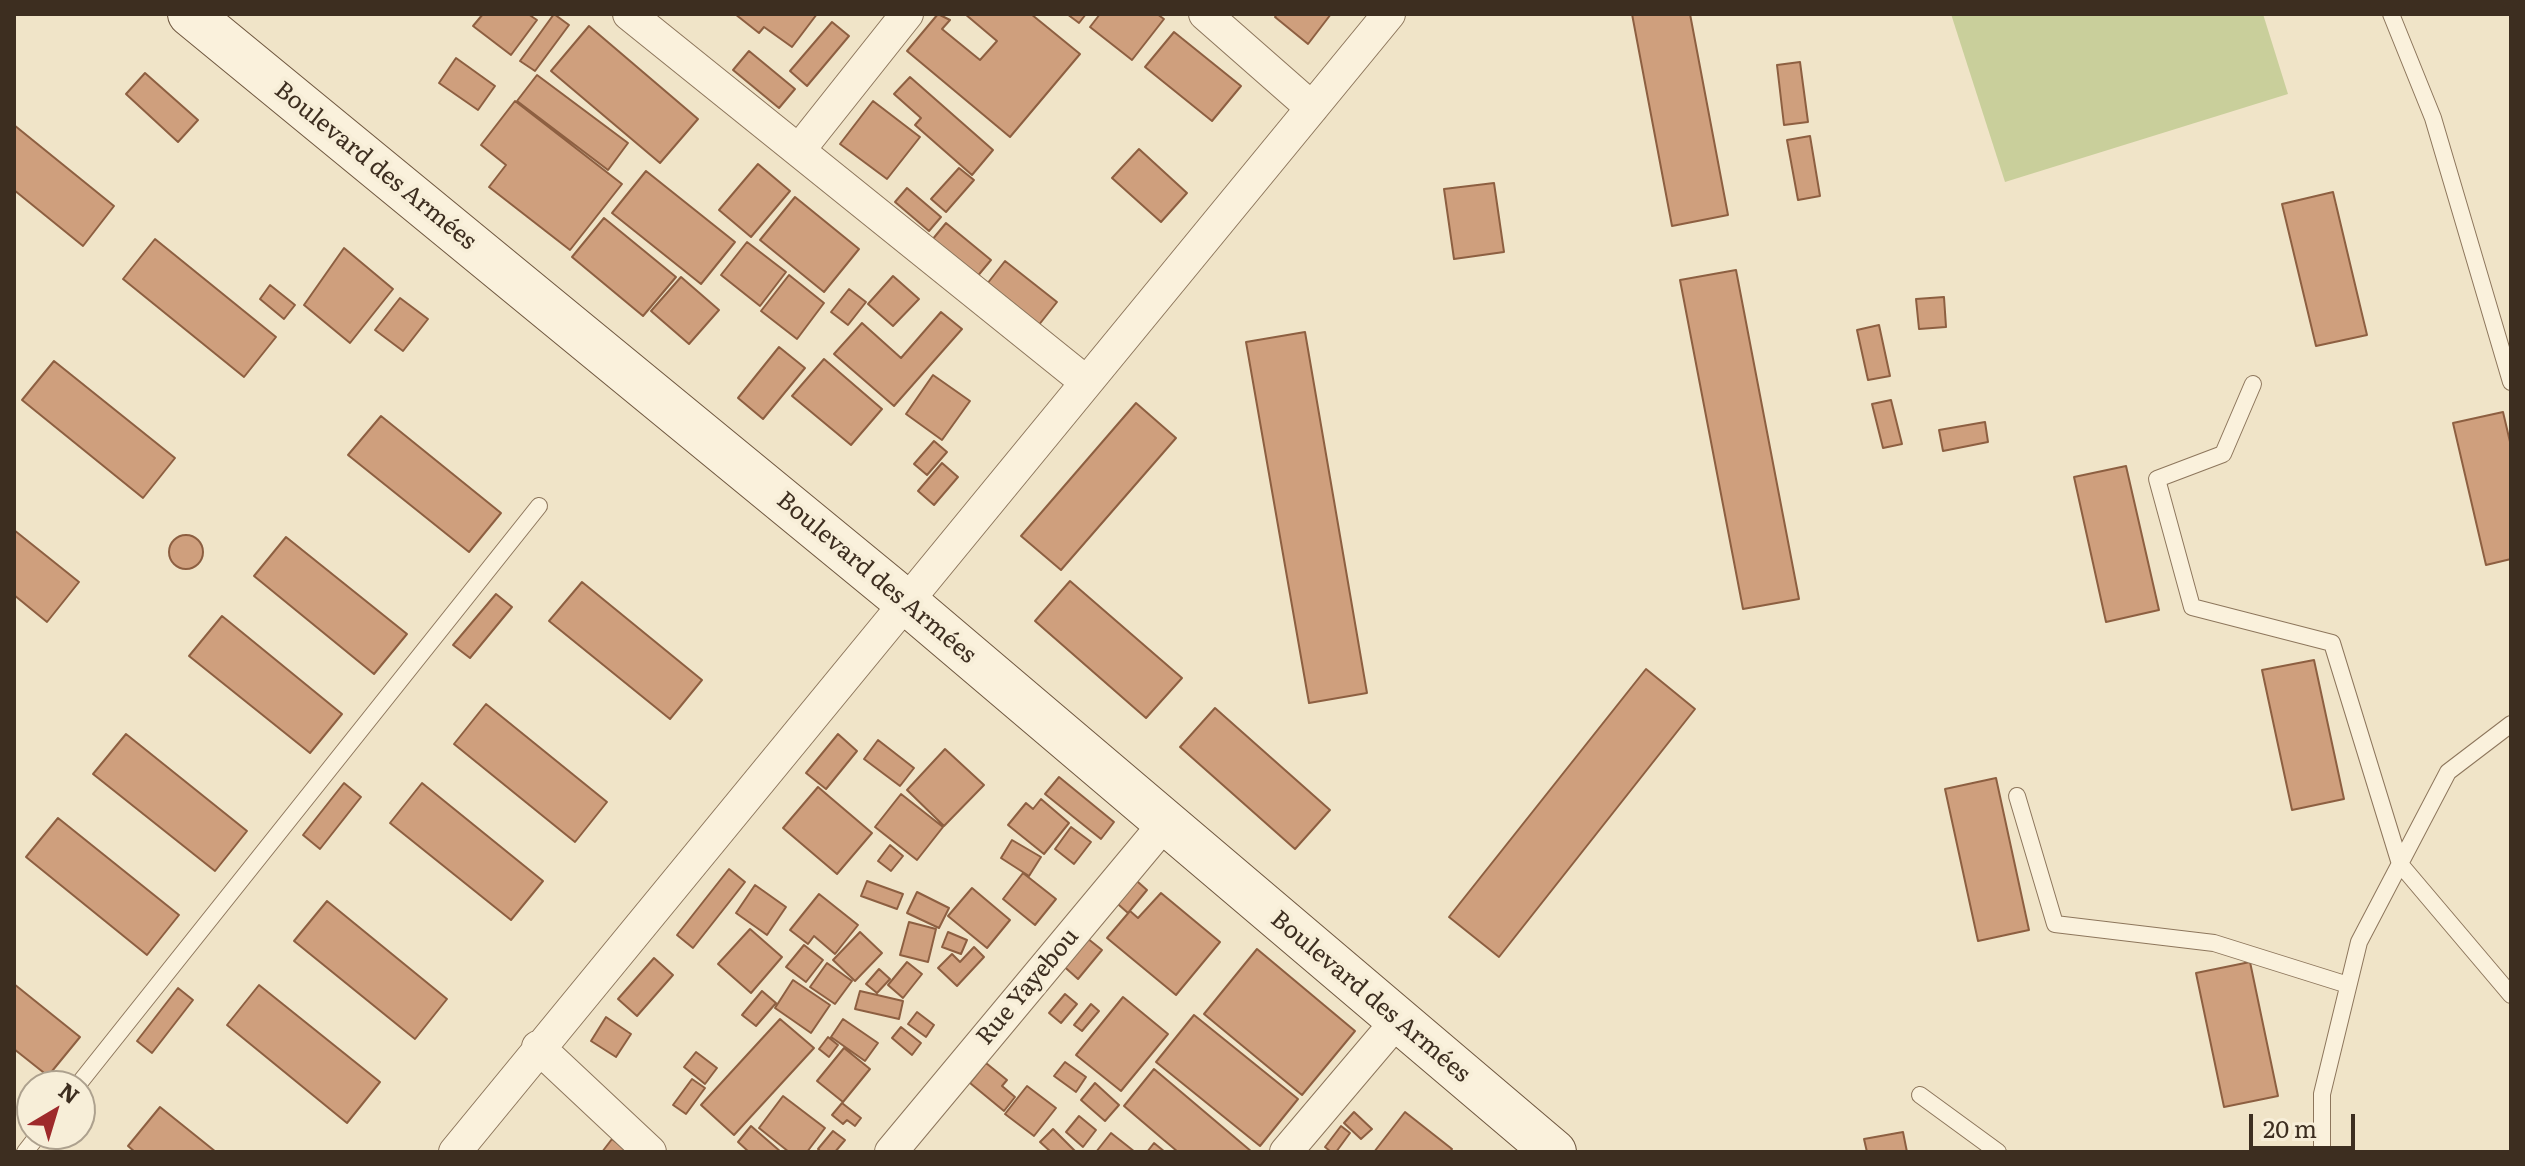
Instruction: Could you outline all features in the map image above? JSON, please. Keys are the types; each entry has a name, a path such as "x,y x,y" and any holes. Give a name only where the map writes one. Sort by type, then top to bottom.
{"street":[{"name":"Boulevard des Armées","path":"190,14 906,602 1554,1152"},
{"path":"629,14 1086,382"},
{"path":"799,150 907,14"},
{"path":"1205,14 1312,108"},
{"path":"455,1152 538,1047 1389,14"},
{"name":"Rue Yayebou","path":"891,1152 1166,822"},
{"path":"1286,1152 1397,1021"},
{"path":"538,1047 650,1152"}],"lane":[{"path":"2391,14 2433,118 2511,382"},
{"path":"2253,384 2223,454 2157,479 2192,607 2332,643 2400,864 2511,995"},
{"path":"90,1070 539,506"},
{"path":"2322,1152 2322,1094 2359,942 2448,772 2511,724"},
{"path":"2017,796 2055,924 2214,943 2348,985"},
{"path":"1920,1095 1998,1152"}],"green space":[{"path":"1951,14 2263,14 2288,94 2005,182"}],"building":[{"path":"483,14 528,14 537,20 511,55 473,26"},
{"path":"554,14 569,25 535,71 520,61"},
{"path":"735,14 817,14 792,47 764,27 759,33"},
{"path":"938,14 950,20 942,29 980,60 997,41 965,14 1031,14 1080,54 1010,137 907,51"},
{"path":"1067,14 1086,14 1079,23"},
{"path":"1100,14 1157,14 1164,19 1132,60 1090,27"},
{"path":"1277,14 1331,14 1308,44 1275,17"},
{"path":"1632,14 1690,14 1728,215 1672,226"},
{"path":"832,22 849,36 807,86 790,71"},
{"path":"589,26 698,119 660,163 551,71"},
{"path":"1174,32 1241,86 1212,121 1145,67"},
{"path":"749,51 795,89 779,108 733,70"},
{"path":"456,58 495,86 478,110 439,83"},
{"path":"1800,62 1808,122 1784,125 1777,65"},
{"path":"145,73 198,120 178,142 126,94"},
{"path":"537,75 628,143 608,170 517,101"},
{"path":"910,77 993,150 972,175 915,125 921,118 894,94"},
{"path":"515,101 622,184 570,250 489,187 506,165 481,145"},
{"path":"873,101 920,137 887,179 840,144"},
{"path":"14,125 114,206 83,246 14,190"},
{"path":"1810,136 1820,196 1798,200 1787,140"},
{"path":"1139,149 1187,193 1161,222 1112,178"},
{"path":"758,164 790,191 751,237 719,210"},
{"path":"959,168 974,180 946,212 931,199"},
{"path":"646,171 735,242 701,284 612,213"},
{"path":"1494,183 1504,252 1454,259 1444,189"},
{"path":"907,188 941,217 929,231 895,202"},
{"path":"2333,192 2367,335 2316,346 2282,204"},
{"path":"795,197 859,249 824,292 760,240"},
{"path":"604,218 676,277 643,316 572,257"},
{"path":"946,223 991,260 976,278 932,240"},
{"path":"155,239 276,337 244,377 123,279"},
{"path":"747,242 786,272 760,306 721,275"},
{"path":"344,248 393,289 350,343 304,305"},
{"path":"1005,261 1057,302 1038,326 987,284"},
{"path":"1736,270 1799,599 1743,609 1680,280"},
{"path":"789,275 824,303 797,339 761,311"},
{"path":"893,276 919,299 893,326 868,304"},
{"path":"681,277 719,310 689,344 651,311"},
{"path":"270,285 295,305 284,319 260,299"},
{"path":"849,289 866,302 848,325 831,312"},
{"path":"1944,297 1946,327 1919,329 1916,299"},
{"path":"400,298 428,319 403,351 375,330"},
{"path":"941,312 962,329 894,406 834,354 862,323 901,358"},
{"path":"1879,325 1890,376 1868,380 1857,330"},
{"path":"1305,332 1367,693 1309,703 1246,342"},
{"path":"779,347 805,368 763,419 738,398"},
{"path":"824,359 882,409 851,445 792,396"},
{"path":"54,361 175,458 143,498 22,400"},
{"path":"933,375 970,401 942,440 906,414"},
{"path":"1891,400 1902,444 1883,448 1872,404"},
{"path":"1136,403 1176,438 1061,570 1021,536"},
{"path":"2503,412 2511,446 2511,559 2486,565 2453,423"},
{"path":"381,416 501,513 469,552 348,455"},
{"path":"1985,422 1988,442 1943,451 1939,430"},
{"path":"934,441 947,452 927,475 914,464"},
{"path":"942,463 958,477 934,505 918,491"},
{"path":"2126,466 2159,610 2106,622 2074,477"},
{"path":"14,530 79,582 47,622 14,595"},
{"path":"186,535 198,540 203,552 198,564 186,569 174,564 169,552 174,540"},
{"path":"286,537 407,634 374,674 254,576"},
{"path":"1070,581 1182,678 1146,718 1035,621"},
{"path":"582,582 702,680 670,719 549,621"},
{"path":"496,594 512,607 470,658 453,645"},
{"path":"222,616 342,714 310,753 189,656"},
{"path":"2314,660 2344,799 2292,810 2262,670"},
{"path":"1646,669 1695,709 1499,957 1449,917"},
{"path":"486,704 607,802 575,842 454,744"},
{"path":"1215,708 1330,810 1295,849 1180,747"},
{"path":"126,734 247,831 215,871 93,774"},
{"path":"838,734 857,751 826,789 806,773"},
{"path":"878,740 914,768 900,786 864,759"},
{"path":"945,749 984,785 944,826 907,790"},
{"path":"1059,777 1114,822 1101,839 1045,794"},
{"path":"1996,778 2029,930 1978,941 1945,789"},
{"path":"344,783 361,797 320,849 303,835"},
{"path":"422,783 543,881 511,920 390,823"},
{"path":"818,787 872,833 837,874 783,828"},
{"path":"901,794 943,827 917,860 875,827"},
{"path":"1041,799 1069,823 1044,854 1008,825 1026,803 1033,809"},
{"path":"58,818 179,915 147,955 26,857"},
{"path":"1071,827 1091,842 1074,864 1055,849"},
{"path":"1012,840 1041,857 1029,876 1001,858"},
{"path":"890,845 903,856 891,871 878,861"},
{"path":"729,869 745,882 693,948 677,935"},
{"path":"1023,873 1056,899 1035,925 1003,899"},
{"path":"1130,875 1147,890 1128,913 1111,898"},
{"path":"867,881 903,894 897,909 861,896"},
{"path":"755,885 786,907 767,935 736,913"},
{"path":"972,888 1010,920 987,948 948,916"},
{"path":"917,892 949,908 939,928 907,913"},
{"path":"1161,893 1220,942 1176,995 1107,938 1130,911 1138,918"},
{"path":"819,894 858,925 835,954 814,936 808,944 790,930"},
{"path":"327,901 447,999 415,1039 294,941"},
{"path":"909,922 936,929 928,962 900,955"},
{"path":"750,929 782,957 751,993 718,964"},
{"path":"860,932 882,953 855,981 833,960"},
{"path":"948,932 967,940 961,954 942,947"},
{"path":"1082,934 1102,950 1078,979 1059,962"},
{"path":"804,945 823,960 806,982 786,967"},
{"path":"974,947 984,957 957,986 938,968 952,954 960,962"},
{"path":"1257,949 1355,1031 1302,1095 1204,1014"},
{"path":"654,958 673,975 637,1016 618,999"},
{"path":"907,962 922,974 903,998 888,985"},
{"path":"2250,962 2278,1096 2224,1107 2196,973"},
{"path":"827,963 852,981 835,1004 810,987"},
{"path":"879,969 890,979 877,993 866,984"},
{"path":"793,980 830,1005 811,1033 775,1008"},
{"path":"14,984 80,1037 53,1070 40,1070 14,1049"},
{"path":"259,985 380,1082 347,1123 227,1025"},
{"path":"178,988 193,1000 152,1053 137,1041"},
{"path":"762,991 776,1003 756,1026 742,1015"},
{"path":"860,991 903,1001 899,1019 855,1009"},
{"path":"1065,994 1077,1004 1061,1023 1049,1013"},
{"path":"1123,997 1168,1034 1121,1091 1076,1055"},
{"path":"1091,1004 1099,1011 1082,1031 1074,1025"},
{"path":"917,1012 934,1025 926,1037 908,1024"},
{"path":"1194,1015 1298,1099 1260,1146 1156,1062"},
{"path":"606,1017 631,1034 616,1057 591,1041"},
{"path":"780,1019 814,1048 734,1135 701,1105"},
{"path":"843,1019 878,1043 865,1061 831,1037"},
{"path":"901,1027 921,1043 912,1055 892,1038"},
{"path":"828,1037 838,1045 829,1057 819,1049"},
{"path":"844,1048 870,1069 843,1102 817,1081"},
{"path":"696,1052 717,1068 705,1084 684,1067"},
{"path":"1065,1062 1086,1077 1076,1092 1054,1076"},
{"path":"986,1063 1007,1080 1002,1086 1015,1097 1004,1111 970,1083"},
{"path":"1154,1069 1252,1152 1178,1152 1124,1106"},
{"path":"692,1079 705,1088 686,1114 673,1105"},
{"path":"1095,1083 1119,1105 1105,1121 1081,1100"},
{"path":"1027,1086 1056,1108 1034,1136 1005,1114"},
{"path":"783,1096 825,1128 807,1152 789,1152 759,1128"},
{"path":"842,1103 861,1118 855,1126 847,1120 843,1124 832,1115"},
{"path":"160,1107 216,1152 135,1152 128,1146"},
{"path":"1354,1112 1372,1129 1361,1139 1344,1123"},
{"path":"1405,1112 1452,1149 1450,1152 1374,1152"},
{"path":"1079,1116 1096,1130 1083,1147 1066,1132"},
{"path":"751,1126 781,1152 749,1152 738,1142"},
{"path":"1341,1126 1350,1133 1336,1152 1331,1152 1325,1147"},
{"path":"1053,1129 1076,1152 1051,1152 1040,1142"},
{"path":"833,1131 845,1140 835,1152 821,1152 818,1149"},
{"path":"1903,1132 1907,1152 1867,1152 1864,1139"},
{"path":"1111,1133 1135,1152 1096,1152"},
{"path":"612,1139 629,1152 602,1152"},
{"path":"1154,1143 1165,1152 1147,1152"}]}
